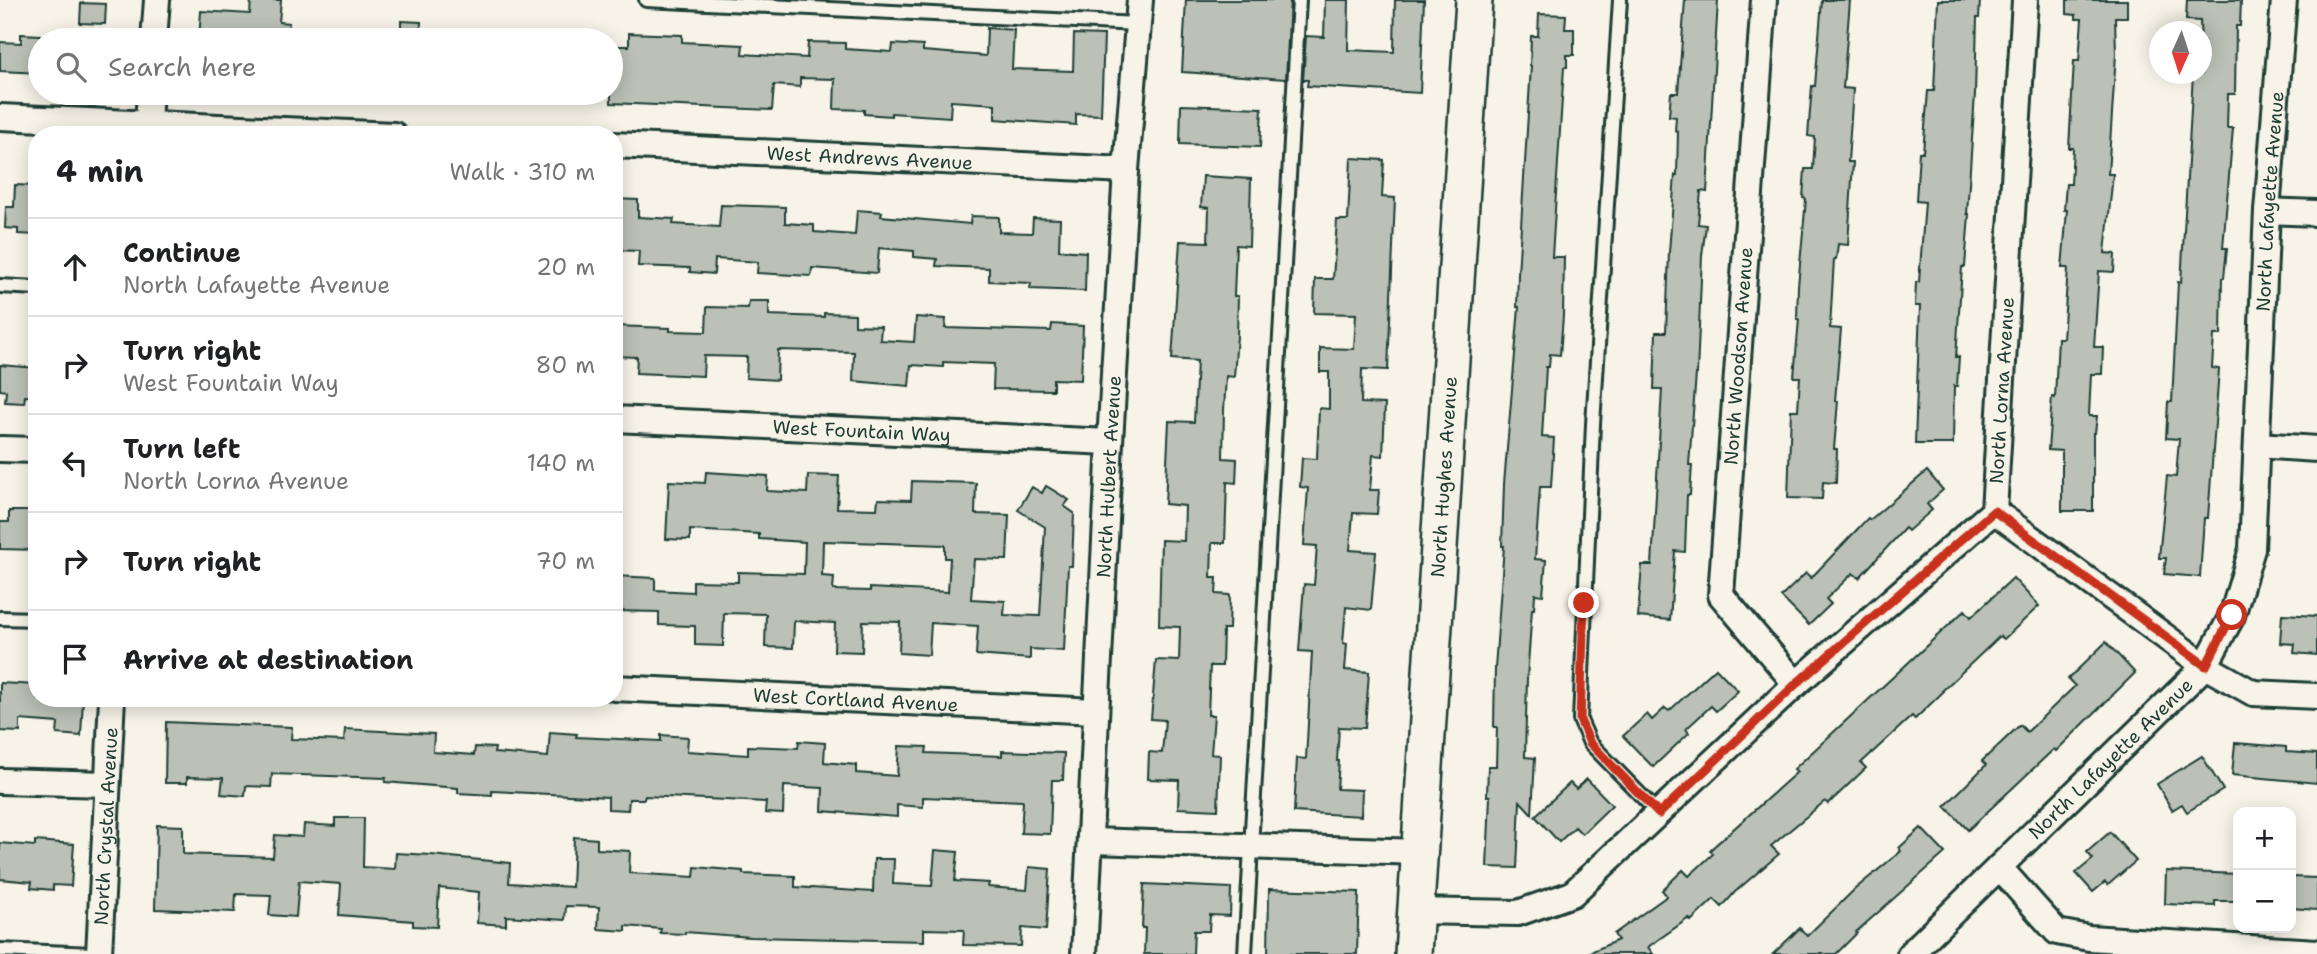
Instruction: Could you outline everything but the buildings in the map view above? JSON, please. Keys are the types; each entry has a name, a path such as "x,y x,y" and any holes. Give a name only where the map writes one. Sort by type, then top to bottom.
{"street":[{"path":"155,28 157,0"},
{"name":"North Hughes Avenue","path":"1413,954 1474,0"},
{"name":"North Woodson Avenue","path":"1764,0 1721,595 1796,684"},
{"name":"North Lorna Avenue","path":"1414,911 1518,913 1572,894 1796,684 1994,511 2025,0"},
{"name":"North Lafayette Avenue","path":"1910,954 2206,666 2232,615 2252,549 2267,211 2284,0"},
{"name":"North Hulbert Avenue","path":"1084,954 1110,442 1126,170 1139,12"},
{"path":"147,126 149,105"},
{"path":"0,117 110,126"},
{"name":"West Andrews Avenue","path":"623,145 1126,170"},
{"path":"2267,211 2317,213"},
{"name":"West Fountain Way","path":"623,419 1110,442"},
{"path":"2257,445 2317,449"},
{"path":"0,449 28,450"},
{"path":"1994,511 2206,666 2253,693 2317,696"},
{"name":"West Cortland Avenue","path":"623,688 1096,711"},
{"name":"North Crystal Avenue","path":"99,954 111,707"},
{"path":"0,781 107,784"},
{"path":"1091,841 1419,852"},
{"path":"1999,867 2057,932 2089,938 2317,952"}],"lane":[{"path":"646,0 1139,12"},
{"path":"1245,954 1299,0"},
{"path":"1620,0 1593,424 1580,720 1590,743 1659,814"},
{"path":"0,286 28,288"},
{"path":"0,618 28,619"},
{"path":"0,950 93,954"}],"route":[{"path":"1584,603 1580,720 1590,743 1659,814 1796,684 1994,511 2206,666 2232,615"}]}
